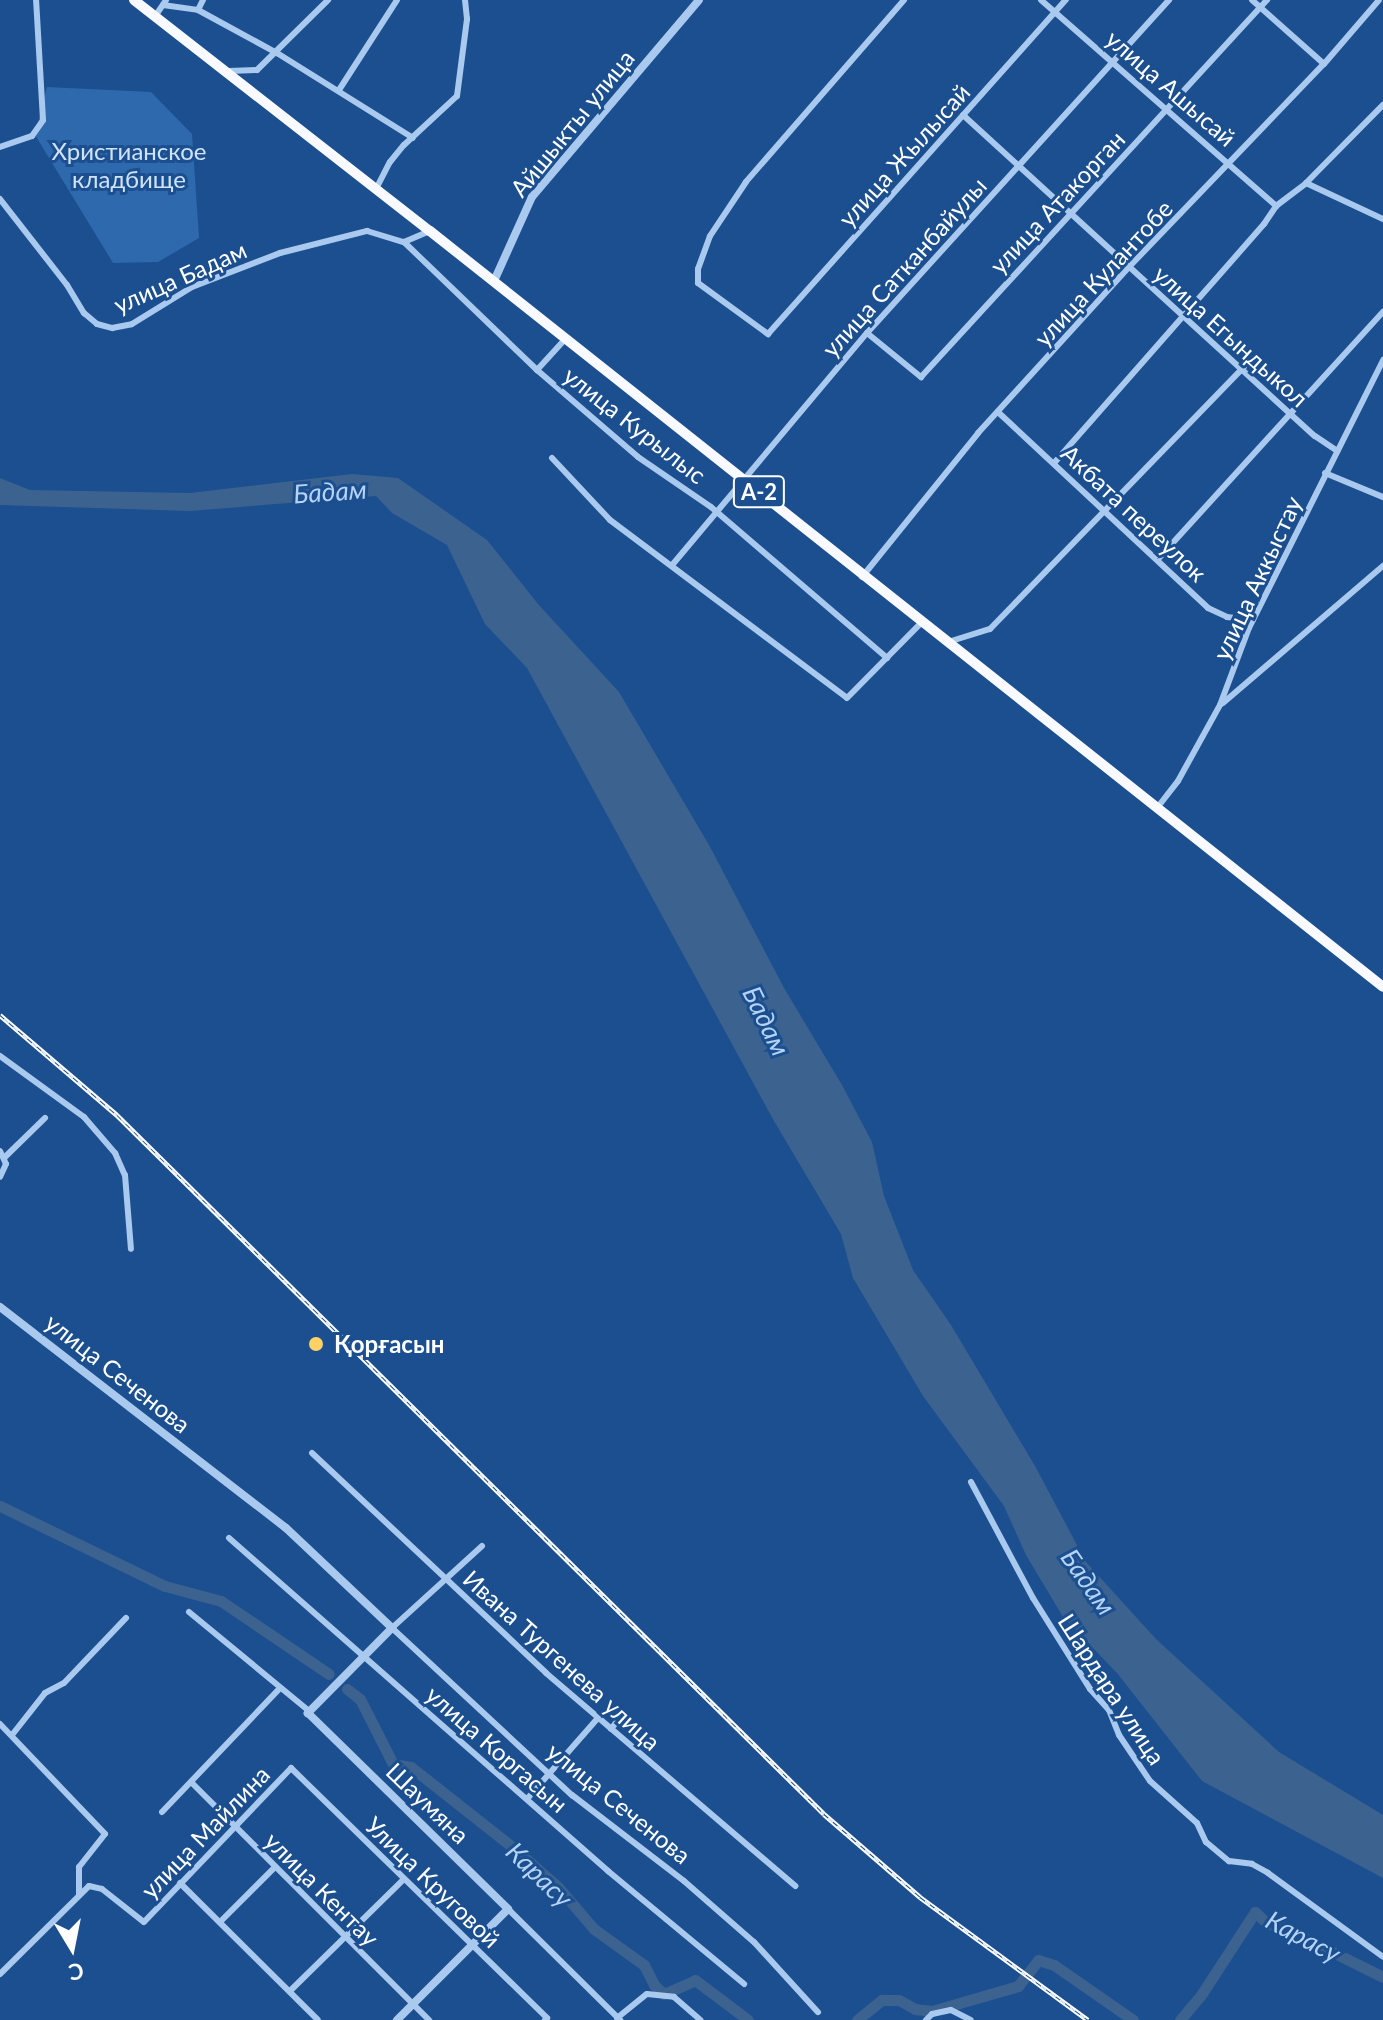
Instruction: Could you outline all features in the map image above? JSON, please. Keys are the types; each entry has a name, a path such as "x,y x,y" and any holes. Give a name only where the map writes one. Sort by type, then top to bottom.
{"highway":[{"name":"A-2","path":"134,0 494,281 862,577 1383,987"}],"street":[{"path":"0,147 32,136 43,120 36,0"},
{"path":"198,10 203,0"},
{"path":"224,70 242,73 257,70 328,0"},
{"path":"339,90 397,0"},
{"path":"376,189 390,162 457,96 467,19 465,0"},
{"name":"Айшыкты улица","path":"494,281 532,197 699,0"},
{"name":"улица Жылысай","path":"904,0 746,182 710,236 698,269 698,283 768,334 1066,0"},
{"name":"улица Ашысай","path":"1041,0 1276,206"},
{"name":"улица Сатканбайулы","path":"673,564 715,510 746,481 867,333 1169,0"},
{"path":"1252,0 1324,64"},
{"name":"улица Атакорган","path":"867,333 921,377 1267,0"},
{"name":"улица Кулантобе","path":"862,577 978,433 1129,267 1324,64 1379,0"},
{"path":"156,15 164,2 198,10 277,53 413,138"},
{"path":"1055,462 1276,206 1306,183 1375,117 1383,105"},
{"name":"улица Егындыкол","path":"963,115 1017,168 1027,171 1129,267 1244,367 1291,414 1337,451"},
{"path":"1375,117 1383,121"},
{"path":"1306,183 1383,219"},
{"name":"улица Бадам","path":"0,199 67,285 84,313 97,324 112,328 132,324 192,287 280,253 367,231 404,242"},
{"path":"404,242 430,231"},
{"name":"улица Курылыс","path":"404,242 537,370 638,457 715,510 887,658"},
{"path":"1159,558 1383,312"},
{"path":"537,370 566,338"},
{"name":"улица Аккыстау","path":"1157,808 1178,781 1220,705 1253,620 1383,360"},
{"path":"948,642 990,629 1244,367"},
{"name":"Акбата переулок","path":"999,413 1159,558 1208,608 1227,617 1253,620"},
{"path":"552,458 610,520 673,564 847,698 922,622"},
{"path":"1325,473 1383,497"},
{"path":"1220,705 1383,566"},
{"path":"0,1056 24,1076 62,1098 84,1117 115,1153 125,1175 131,1249"},
{"path":"0,1177 2,1154 45,1118"},
{"name":"улица Сеченова","path":"0,1307 286,1528 551,1776 750,1938 818,2012"},
{"name":"Ивана Тургенева улица","path":"312,1453 598,1718 795,1886"},
{"name":"Шардара улица","path":"971,1482 1033,1598 1090,1689 1109,1710 1119,1735 1150,1781 1197,1823 1206,1842 1229,1861 1252,1864 1268,1873 1383,1957"},
{"name":"улица Коргасын","path":"229,1538 744,1984"},
{"path":"309,1713 364,1655 482,1546"},
{"name":"Шаумяна","path":"189,1612 309,1713 618,2019"},
{"path":"12,1735 45,1693 64,1683 126,1618"},
{"path":"162,1812 280,1688"},
{"path":"611,1729 622,1715"},
{"path":"527,1799 551,1776 598,1718"},
{"path":"0,1724 105,1834 79,1867 79,1895 0,1974"},
{"name":"улица Майлина","path":"79,1895 89,1886 102,1889 144,1922 233,1825 291,1768"},
{"name":"Улица Круговой","path":"291,1768 547,2018 545,2020"},
{"name":"улица Кентау","path":"191,1782 429,2020"},
{"path":"220,1922 275,1867"},
{"path":"290,1991 404,1879"},
{"path":"180,1883 318,2020"},
{"path":"397,2020 508,1909"},
{"path":"618,2019 647,1994 674,1997 700,2020"},
{"path":"926,2020 932,2014 951,2010 971,2020"}],"green space":[{"name":"Христианское кладбище","path":"47,87 151,92 192,134 199,238 158,262 113,263 35,135"}],"water":[{"name":"Бадам","path":"352,474 398,478 487,540 538,604 619,692 709,845 784,988 872,1142 884,1196 913,1270 951,1325 1035,1466 1086,1562 1156,1639 1279,1752 1383,1815 1383,1878 1202,1781 1117,1673 1063,1617 1026,1555 1004,1506 923,1396 853,1278 841,1234 774,1121 527,668 485,624 447,545 392,513 376,496 190,511 0,505 0,478 30,490 190,493"}],"waterway":[{"name":"Карасу","path":"0,1506 165,1586 221,1601 329,1674"},
{"name":"Карасу","path":"347,1689 360,1699 393,1764 411,1767 516,1850 558,1887 594,1929 644,1965 654,1985 664,1994 695,1980 748,2020"},
{"name":"Карасу","path":"1180,2020 1201,1995 1255,1912 1268,1924 1280,1926 1383,1977"},
{"name":"Карасу","path":"857,2020 882,2000 899,2000 915,2009 932,2011 1018,1986 1038,1960 1054,1965 1133,2020"}],"railway":[{"path":"0,1015 117,1115 824,1814 920,1897 1088,2020"}],"place":[{"name":"Қорғасын","path":"316,1344"}]}
